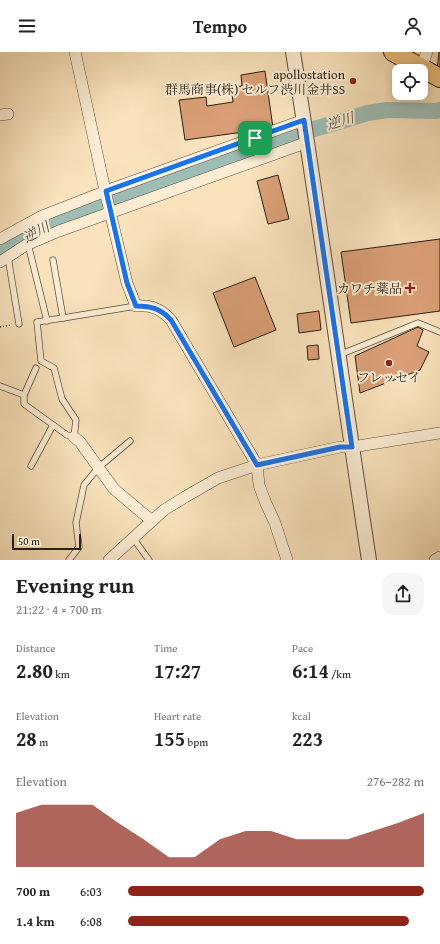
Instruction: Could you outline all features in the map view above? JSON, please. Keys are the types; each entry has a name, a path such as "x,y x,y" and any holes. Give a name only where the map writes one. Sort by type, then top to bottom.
{"highway":[{"path":"393,52 430,68"}],"street":[{"path":"75,52 127,283 136,306 144,306 160,310 171,320 257,465 259,485 275,523 287,560"},
{"path":"293,52 369,560"},
{"path":"4,260 28,244 59,231 108,201 304,121"},
{"path":"0,239 42,216 108,201 307,142"},
{"path":"109,560 164,510 218,478 257,465 340,447 352,447 440,433"},
{"path":"74,437 80,442 114,489 152,521"},
{"path":"435,560 440,557"}],"lane":[{"path":"28,244 47,321"},
{"path":"4,260 20,324"},
{"path":"53,260 63,318"},
{"path":"36,368 24,395 24,404 67,435 74,437 76,420 62,399 54,368 41,361 37,322 136,306"},
{"path":"338,355 418,323 440,332"},
{"path":"0,386 24,395"},
{"path":"31,466 53,425"},
{"path":"70,560 79,547 76,523 84,485 98,468 130,441"},
{"path":"133,538 149,560"}],"building":[{"path":"439,52 440,70 437,70"},
{"path":"265,71 273,128 185,140 179,100 206,97 207,106 233,102 231,87 242,86 241,75"},
{"path":"278,175 289,219 268,224 257,181"},
{"path":"440,239 440,311 351,323 341,252"},
{"path":"255,277 276,330 234,347 213,293"},
{"path":"319,311 321,330 299,333 297,314"},
{"name":"フレッセイ","path":"418,327 423,330 417,346 429,352 420,370 360,393 355,356"},
{"path":"318,345 319,359 308,360 307,346"}],"waterway":[{"name":"逆川","path":"0,251 56,221 208,163 274,141 368,113 387,110 440,110"}],"place":[{"name":"apollostation 群馬商事(株) セルフ渋川金井SS","path":"353,81"},
{"name":"カワチ薬品","path":"410,288"},
{"name":"フレッセイ","path":"389,363"}],"route":[{"path":"304,120 352,447 340,447 257,465 171,320 160,310 152,307 136,306 127,283 106,195 106,191 255,138 304,120"}]}
